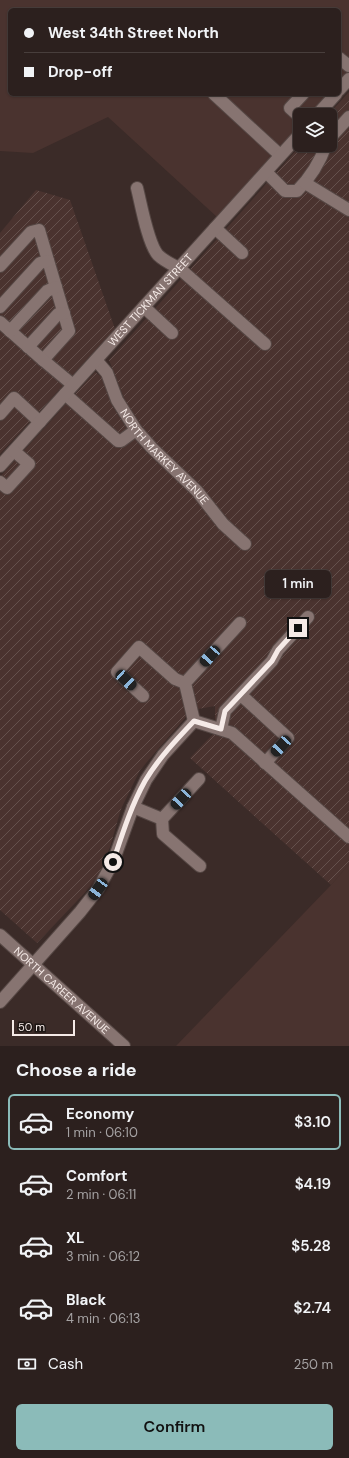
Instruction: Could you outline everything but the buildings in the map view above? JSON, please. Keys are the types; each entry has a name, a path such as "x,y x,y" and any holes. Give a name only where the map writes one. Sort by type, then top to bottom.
{"street":[{"path":"341,60 349,66"},
{"path":"341,88 349,79"},
{"path":"216,96 280,155"},
{"path":"293,111 290,108 301,96"},
{"path":"323,108 334,96"},
{"path":"337,130 349,117"},
{"name":"WEST TICKMAN STREET","path":"0,466 293,141"},
{"path":"266,172 285,191 297,191 305,183 318,163 323,152"},
{"path":"305,183 349,210"},
{"path":"138,188 152,244 157,254 167,262 179,268 265,344"},
{"path":"215,228 242,253"},
{"path":"0,266 31,232 39,230 69,330 43,360"},
{"path":"0,307 40,263 48,261"},
{"path":"10,331 47,291 56,287"},
{"path":"144,307 172,333"},
{"path":"28,347 58,314 64,312"},
{"path":"0,322 43,360 118,441 121,441 136,430"},
{"name":"NORTH MARKEY AVENUE","path":"96,360 107,373 117,400 136,430 152,448 197,491 223,524 245,544"},
{"path":"0,414 14,398 40,422"},
{"path":"0,482 7,488 28,464 14,451"},
{"path":"221,729 225,711 272,661 278,650 308,617"},
{"path":"185,683 240,623"},
{"path":"144,696 117,672 139,647 175,679 185,683"},
{"path":"185,683 194,721"},
{"path":"241,695 288,738 265,763"},
{"path":"194,721 232,733 349,837"},
{"path":"0,1002 84,908 98,889 113,862 138,795 155,767 172,744 194,721"},
{"path":"199,779 162,819 162,834 200,866"},
{"path":"133,808 162,819"},
{"name":"NORTH CAREER AVENUE","path":"0,935 124,1046"}],"shaded area":[{"path":"0,0 349,0 349,71 341,80 341,8 8,8 8,96 326,96 315,108 293,108 293,133 217,217 108,117 33,153 0,151"},
{"path":"349,92 349,864 331,885 190,758 215,732 215,706 192,710 140,770 121,809 110,847 96,881 37,943 0,910 0,477 95,372 103,378 113,407 127,429 145,451 194,497 203,489 139,428 128,408 109,360 295,152 337,152 337,108 334,108"},
{"path":"36,190 70,200 115,329 0,454 0,233"},
{"path":"349,864 349,1046 176,1046 331,885"}],"route":[{"path":"113,862 138,795 146,780 172,744 194,721 221,729 225,711 272,661 278,650 298,628"}]}
